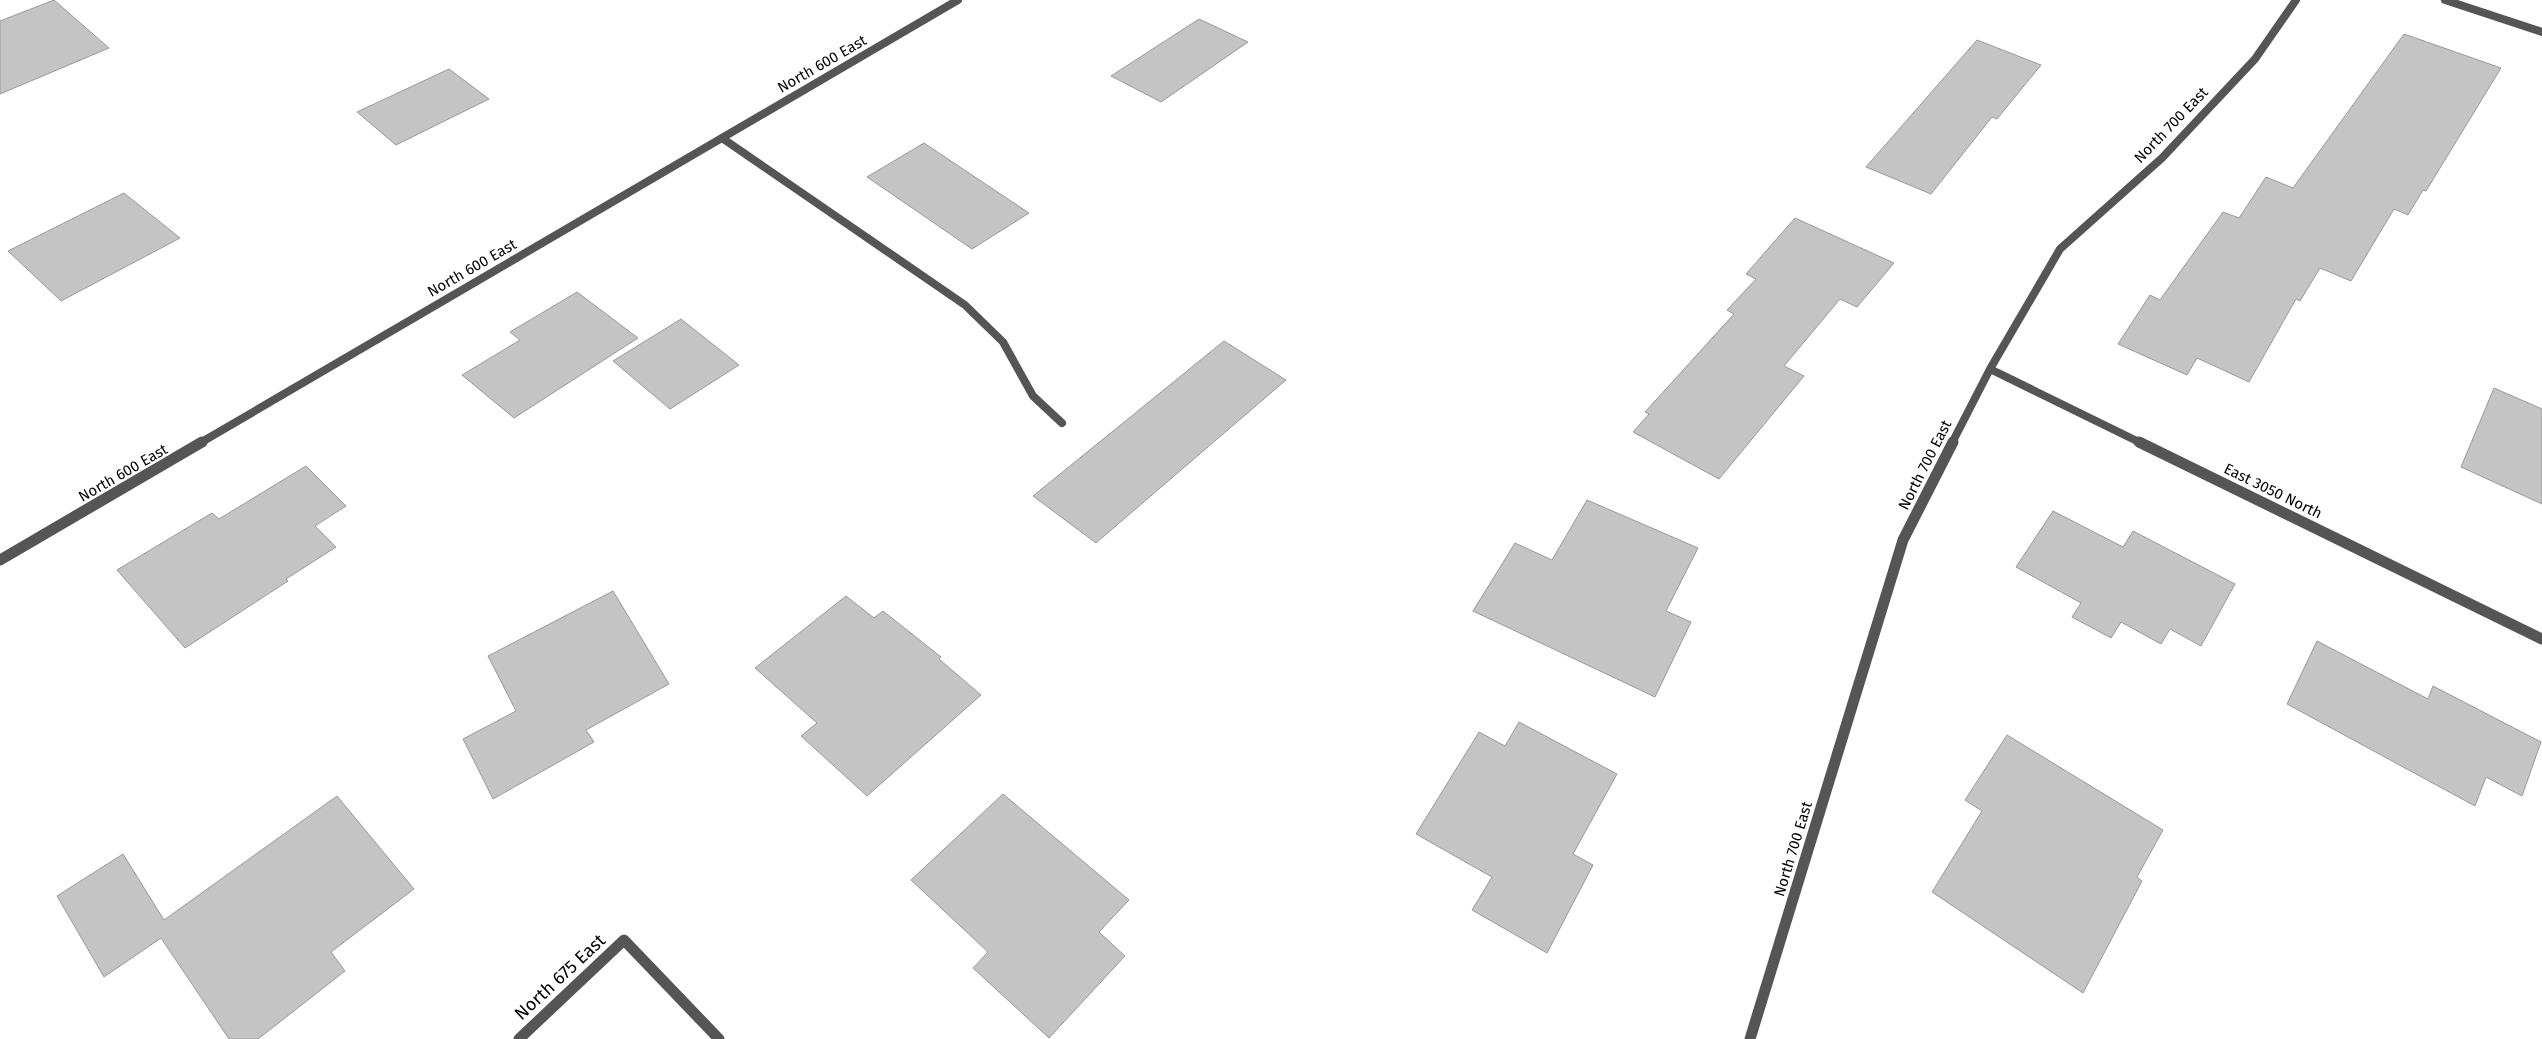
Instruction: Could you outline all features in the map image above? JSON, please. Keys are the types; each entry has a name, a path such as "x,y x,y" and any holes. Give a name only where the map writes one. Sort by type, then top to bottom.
{"street":[{"name":"North 600 East","path":"0,560 958,0"},
{"name":"North 700 East","path":"1750,1039 1903,540 1990,369 2060,249 2168,151 2255,59 2296,0"},
{"path":"2445,0 2542,32"},
{"path":"722,138 965,305 1003,342 1033,396 1062,423"},
{"name":"East 3050 North","path":"1990,369 2542,639"},
{"name":"North 675 East","path":"519,1039 624,940 720,1039"}],"building":[{"path":"54,0 109,48 0,94 0,21"},
{"path":"1199,19 1248,42 1161,102 1111,76"},
{"path":"2404,34 2501,68 2426,191 2423,190 2408,215 2394,209 2351,281 2320,268 2300,301 2296,299 2249,382 2197,358 2187,375 2118,344 2150,295 2160,300 2223,212 2239,218 2266,177 2293,188"},
{"path":"1977,40 2041,65 1997,119 1992,117 1931,194 1866,167"},
{"path":"449,69 489,99 396,145 357,112"},
{"path":"924,143 1029,213 972,249 867,177"},
{"path":"124,193 180,238 61,301 8,251"},
{"path":"1795,218 1894,263 1857,307 1840,299 1784,366 1804,376 1719,479 1633,432 1649,414 1645,412 1734,314 1727,310 1756,279 1746,274"},
{"path":"577,292 638,338 514,418 462,375 520,340 510,332"},
{"path":"681,319 739,365 670,409 613,361"},
{"path":"1224,341 1286,380 1096,543 1033,496"},
{"path":"2494,388 2542,409 2542,504 2461,467"},
{"path":"306,466 346,506 315,526 336,547 286,579 288,581 185,648 117,570 212,513 219,519"},
{"path":"1587,500 1698,548 1666,611 1691,622 1655,697 1473,611 1515,543 1552,560"},
{"path":"2053,511 2123,547 2133,531 2235,584 2201,646 2170,629 2161,644 2121,622 2111,638 2072,617 2081,603 2016,567"},
{"path":"613,591 669,684 586,730 594,742 493,799 463,739 516,711 488,656"},
{"path":"846,596 874,618 883,611 941,657 939,659 981,695 867,796 801,736 817,723 755,668"},
{"path":"2317,641 2428,699 2433,686 2541,742 2522,796 2486,777 2475,806 2287,704"},
{"path":"1519,722 1617,774 1573,854 1593,865 1547,953 1472,910 1492,877 1416,834 1479,732 1505,746"},
{"path":"2007,735 2163,830 2137,877 2142,881 2083,993 1932,892 1982,811 1965,800"},
{"path":"1003,794 1129,900 1099,932 1125,956 1049,1038 973,968 988,952 911,880"},
{"path":"337,796 414,889 331,952 345,971 258,1039 229,1039 161,938 104,977 57,896 123,854 164,920"}]}
